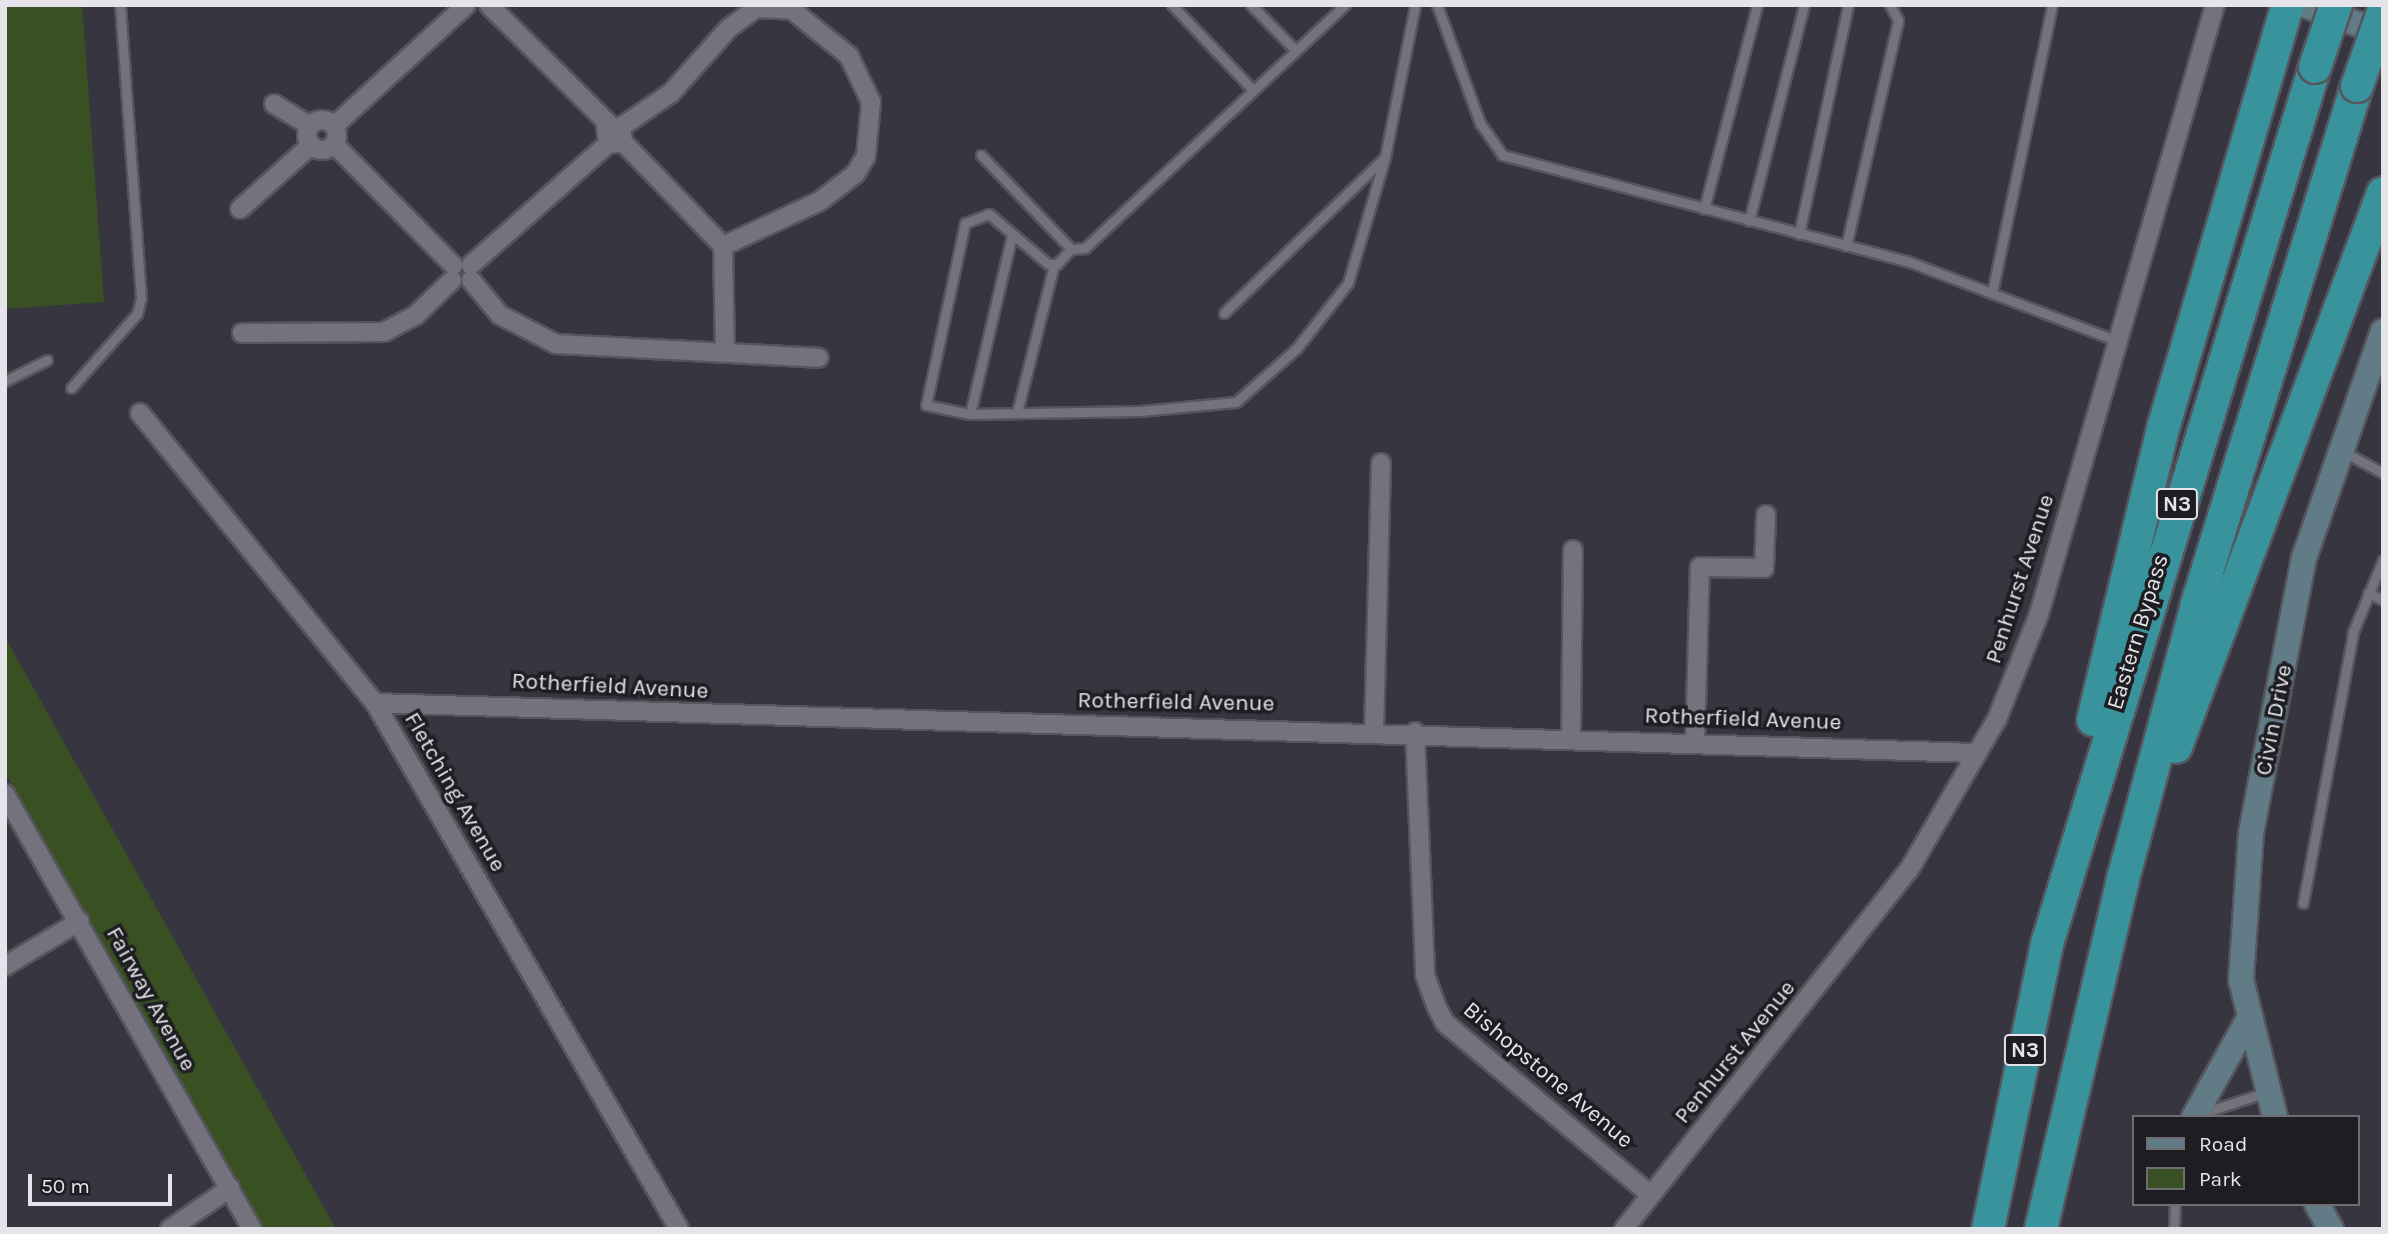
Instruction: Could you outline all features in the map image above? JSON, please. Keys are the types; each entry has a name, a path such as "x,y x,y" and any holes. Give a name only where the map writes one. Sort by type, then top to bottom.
{"highway":[{"path":"2047,944 2103,671 2160,438 2288,5"},
{"name":"Eastern Bypass","path":"1988,1229 2047,944 2336,5"},
{"name":"N3","path":"2041,1229 2123,879 2197,604 2357,86 2383,12"},
{"path":"2346,303 2383,193"},
{"path":"2123,879 2346,303 2383,218"}],"main road":[{"path":"2304,5 2383,33"},
{"name":"Civin Drive","path":"2274,1115 2264,1093 2247,1022 2239,942 2251,833 2304,558 2383,331"},
{"path":"2195,1115 2247,1022"},
{"path":"2318,1206 2331,1229"}],"street":[{"path":"466,5 334,126 334,144 500,315 540,340 725,348 819,358"},
{"path":"489,5 723,246 725,348"},
{"name":"Penhurst Avenue","path":"1625,1229 1909,870 2021,665 2215,5"},
{"path":"242,333 384,332 416,315 615,134 681,84 729,28 757,8 792,9 849,56 871,102 866,156 855,174 820,201 723,246"},
{"path":"274,104 310,126"},
{"path":"310,126 322,120 334,126"},
{"path":"310,126 311,145"},
{"path":"311,145 323,150 334,144"},
{"path":"240,209 311,145"},
{"name":"Fletching Avenue","path":"140,413 375,703 679,1229"},
{"path":"1374,731 1381,463"},
{"path":"1695,742 1701,564 1764,568 1766,515"},
{"path":"1571,737 1573,550"},
{"name":"Rotherfield Avenue","path":"375,703 1415,732 1975,753"},
{"name":"Bishopstone Avenue","path":"1415,732 1425,975 1436,1006 1445,1023 1651,1195"},
{"name":"Fairway Avenue","path":"5,794 80,921 253,1229"},
{"path":"5,966 80,921"},
{"path":"170,1229 230,1188"}],"lane":[{"path":"71,388 137,314 141,298 120,5"},
{"path":"1172,5 1253,90"},
{"path":"1251,5 1296,51"},
{"path":"1017,412 1055,265 1071,248 1093,242 1345,5"},
{"path":"1055,265 981,213 965,223 958,239 923,398 932,410 970,414 1209,408 1236,402 1263,383 1348,283 1385,157 1415,5"},
{"path":"1437,5 1480,122 1502,155 1846,246 1992,293 2118,341"},
{"path":"1704,209 1757,5"},
{"path":"1749,221 1804,5"},
{"path":"1800,234 1848,5"},
{"path":"1846,246 1898,20 1891,5"},
{"path":"1992,293 2052,5"},
{"path":"981,155 1071,248"},
{"path":"1224,313 1385,157"},
{"path":"970,414 1012,235"},
{"path":"5,381 47,360"},
{"path":"2340,450 2383,473"},
{"path":"2303,903 2353,632 2383,561"},
{"path":"2368,593 2383,600"},
{"path":"2203,1115 2230,1100 2264,1093"},
{"path":"2174,1229 2175,1206"}],"green space":[{"path":"5,5 82,5 104,302 5,309"},
{"path":"5,637 336,1229 264,1229 5,773"}]}
